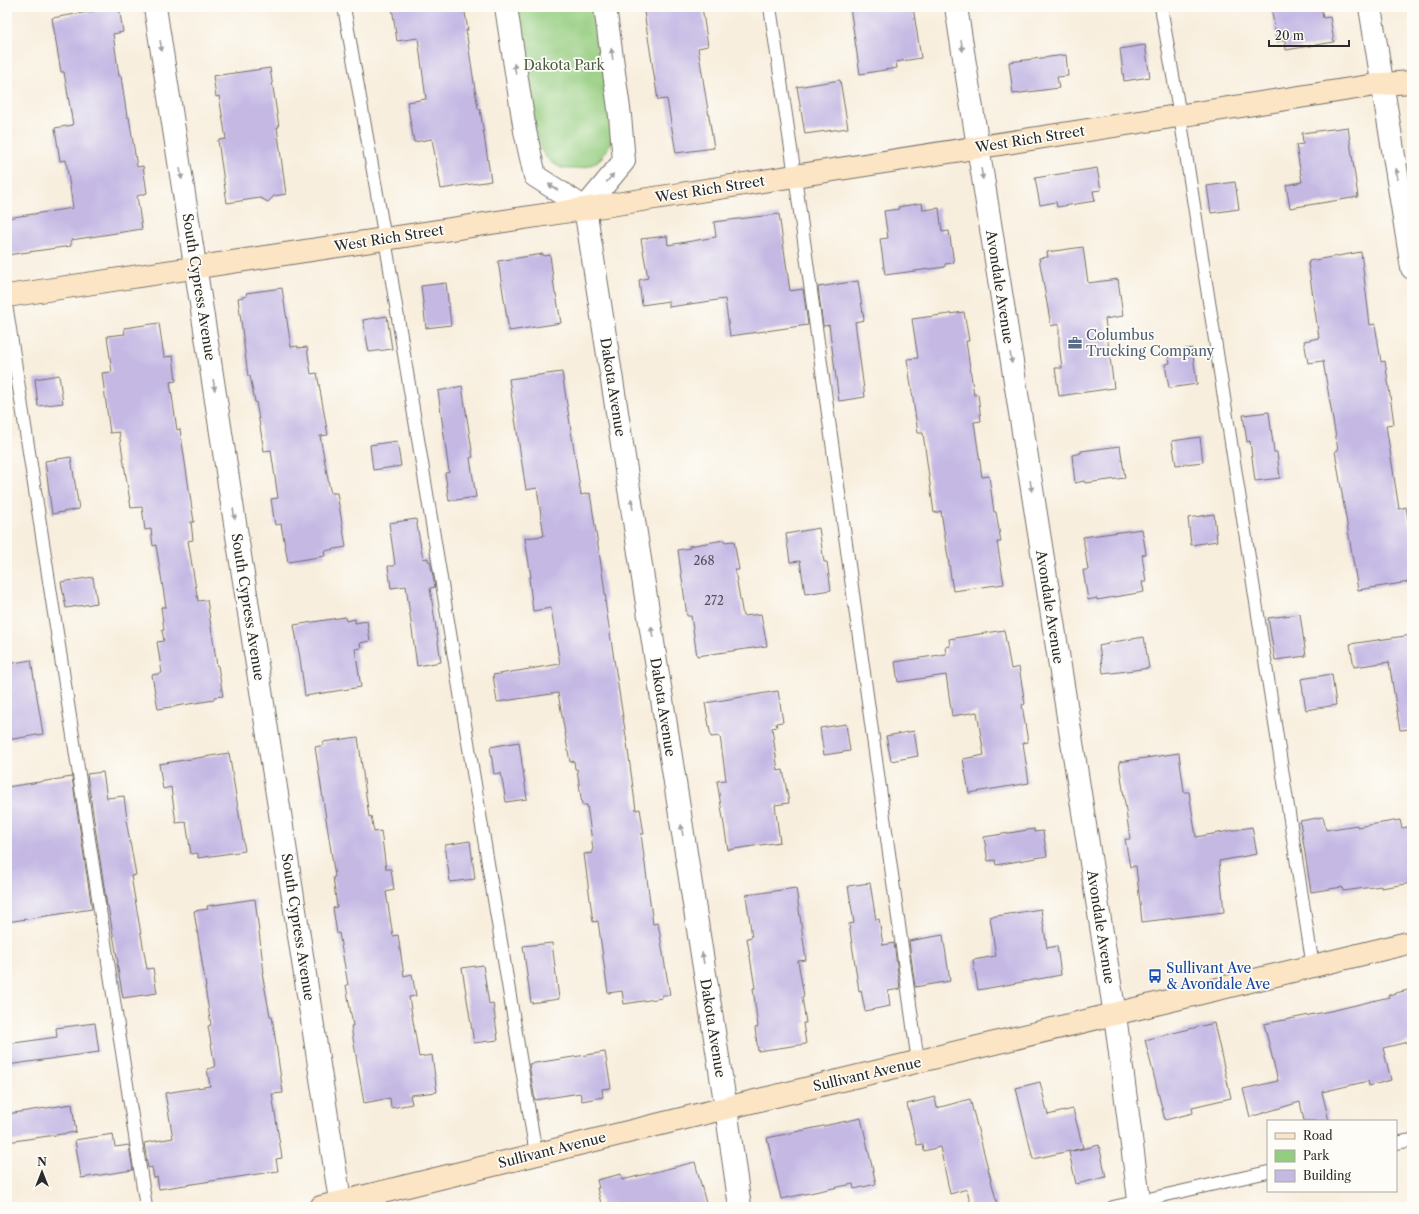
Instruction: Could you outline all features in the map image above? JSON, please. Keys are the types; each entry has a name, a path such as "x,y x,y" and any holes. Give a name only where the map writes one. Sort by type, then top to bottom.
{"street":[{"name":"South Cypress Avenue","path":"155,7 196,267 334,1205"},
{"path":"506,7 525,131 535,176 585,208 624,162 620,116 605,7"},
{"name":"Avondale Avenue","path":"956,7 1115,1015 1139,1204"},
{"path":"1370,7 1412,268"},
{"name":"West Rich Street","path":"7,296 978,148 1382,84 1412,82"},
{"name":"Dakota Avenue","path":"585,208 726,1108 740,1207"},
{"name":"Sullivant Avenue","path":"334,1205 536,1154 1412,942"}],"lane":[{"path":"344,7 385,239 536,1154"},
{"path":"770,7 795,176 918,1062"},
{"path":"1161,7 1180,116 1313,966"},
{"path":"7,310 146,1207"},
{"path":"1397,1143 1412,1140"},
{"path":"1113,1207 1139,1204 1267,1172"}],"green space":[{"name":"Dakota Park","path":"516,7 594,7 613,132 609,146 605,153 601,158 589,166 574,169 560,167 552,163 543,154 539,146 536,138"}],"building":[{"path":"119,7 123,32 113,34 119,76 121,76 137,167 143,166 147,193 137,196 142,229 71,240 71,246 7,255 7,218 73,208 66,160 60,161 55,128 73,125 64,72 61,72 52,18"},
{"path":"392,7 464,7 478,109 480,109 491,181 441,189 432,139 414,142 407,102 426,99 418,38 397,41"},
{"path":"653,7 702,7 708,46 698,48 714,148 676,153 667,99 658,100 644,12 654,11"},
{"path":"850,7 913,7 921,58 896,62 897,68 860,74"},
{"path":"1271,7 1321,7 1323,18 1330,17 1334,42 1286,50 1285,40 1277,42"},
{"path":"1145,45 1150,77 1124,81 1120,49"},
{"path":"1066,55 1068,76 1057,77 1059,88 1013,94 1009,62"},
{"path":"270,68 279,127 277,127 286,194 274,196 268,202 260,198 227,203 218,140 226,139 219,96 216,97 213,76"},
{"path":"840,80 848,128 805,134 797,87"},
{"path":"1348,127 1358,197 1290,208 1286,185 1302,182 1296,145 1303,144 1302,133"},
{"path":"1097,168 1101,190 1093,191 1095,201 1057,207 1056,202 1040,205 1035,178"},
{"path":"1235,182 1239,209 1211,213 1207,186"},
{"path":"922,203 923,210 939,208 942,232 949,231 954,263 945,264 945,267 885,275 880,239 888,238 884,211"},
{"path":"779,214 790,291 803,289 808,325 730,336 725,299 669,307 669,301 642,305 639,280 648,278 641,239 667,236 668,245 716,237 714,222"},
{"path":"1083,247 1088,283 1118,279 1123,316 1105,319 1114,388 1059,396 1055,368 1062,368 1059,344 1059,324 1051,326 1039,258 1048,257 1047,252"},
{"path":"1361,252 1370,325 1375,324 1381,362 1385,361 1394,424 1386,425 1399,509 1406,507 1412,542 1412,579 1408,580 1409,582 1358,590 1335,451 1338,450 1323,361 1308,363 1304,341 1319,338 1308,263 1309,261"},
{"path":"543,254 544,256 550,255 555,294 561,323 509,331 498,261"},
{"path":"858,281 864,320 855,322 865,397 839,401 829,325 823,326 818,287"},
{"path":"446,283 451,325 426,328 421,286"},
{"path":"282,288 291,347 307,347 311,374 317,373 328,435 320,436 330,490 331,493 337,493 346,547 324,551 325,556 288,562 281,524 275,525 271,499 278,498 271,450 264,451 256,402 250,376 248,376 238,298 247,296 246,293"},
{"path":"964,312 969,341 966,341 974,395 978,394 981,421 974,422 982,477 989,476 994,512 996,512 1001,542 997,542 1004,584 953,591 941,511 934,513 923,433 918,433 907,359 918,358 912,319"},
{"path":"387,316 392,349 369,352 363,320"},
{"path":"159,323 164,357 173,356 176,381 170,382 177,430 180,429 194,522 191,522 193,540 188,541 198,601 207,600 223,696 214,697 214,700 158,709 152,675 162,673 157,642 164,641 161,607 166,607 156,545 153,546 151,529 145,530 142,507 131,508 119,432 110,433 102,373 112,372 107,336 125,334 124,328"},
{"path":"1192,348 1197,384 1169,388 1165,364 1170,363 1168,352"},
{"path":"562,372 581,495 590,493 636,810 640,809 644,834 641,834 653,924 658,923 670,995 662,995 662,998 624,1004 622,991 608,993 598,921 593,922 584,854 592,853 593,849 587,805 582,805 577,769 575,769 574,761 570,762 558,693 497,702 493,675 560,664 551,608 533,611 529,578 531,577 525,538 544,536 537,488 526,490 509,379"},
{"path":"59,375 63,403 38,406 35,379"},
{"path":"462,386 473,457 470,458 476,497 449,501 445,473 449,472 438,391"},
{"path":"1269,412 1274,452 1277,452 1280,478 1255,481 1250,441 1247,442 1243,415"},
{"path":"1200,437 1203,462 1176,465 1172,441"},
{"path":"397,441 401,466 373,470 370,445"},
{"path":"1120,446 1125,478 1075,483 1072,455 1081,453 1081,451"},
{"path":"71,457 79,509 52,514 45,461"},
{"path":"1214,514 1217,541 1191,545 1188,518"},
{"path":"416,519 423,559 428,558 428,561 430,561 435,587 430,588 441,662 417,666 406,586 391,588 388,566 394,566 395,564 389,523"},
{"path":"819,528 824,562 827,562 831,590 805,594 800,561 790,562 786,534"},
{"path":"1142,529 1146,554 1142,555 1146,582 1142,582 1144,592 1097,600 1097,598 1088,600 1083,570 1088,570 1083,537"},
{"path":"724,540 724,542 734,541 739,570 735,570 743,616 761,614 767,646 697,656 691,616 687,616 678,550 690,548 689,546"},
{"path":"93,577 97,603 66,608 61,582"},
{"path":"1300,614 1306,656 1275,660 1268,618"},
{"path":"345,617 346,621 355,619 355,623 367,621 370,641 360,643 361,648 355,649 361,687 305,696 294,625"},
{"path":"1004,630 1011,669 1019,667 1025,704 1022,705 1028,742 1023,743 1029,783 969,793 963,759 984,755 977,712 952,716 946,675 898,682 895,662 946,654 945,647 950,646 949,639"},
{"path":"1412,635 1412,729 1400,730 1389,662 1354,667 1350,644"},
{"path":"1144,637 1149,668 1103,673 1099,646 1108,644 1107,643"},
{"path":"31,660 43,734 7,740 7,664"},
{"path":"1332,674 1336,705 1306,710 1301,679"},
{"path":"778,691 783,722 776,723 777,727 772,728 778,771 783,770 789,803 775,805 780,842 728,850 717,781 726,780 720,736 711,737 705,703"},
{"path":"846,724 850,751 824,755 820,728"},
{"path":"914,731 918,756 891,761 886,736"},
{"path":"358,737 369,817 371,816 374,832 381,831 386,869 391,869 394,890 386,892 393,936 398,935 404,976 412,974 416,996 409,997 419,1057 432,1055 437,1092 410,1095 412,1104 391,1108 390,1098 364,1103 351,1026 353,1026 346,985 348,985 333,908 337,907 333,877 335,877 315,747 324,745 323,742"},
{"path":"519,742 527,799 506,802 501,773 494,774 490,747"},
{"path":"229,753 245,851 198,858 198,853 191,854 186,822 176,823 171,787 163,789 159,764"},
{"path":"1179,753 1184,792 1189,792 1196,837 1252,827 1257,854 1219,861 1224,912 1142,922 1136,866 1130,867 1125,839 1130,839 1119,762"},
{"path":"103,772 107,798 124,796 126,820 136,875 131,876 147,969 153,968 157,993 123,998 87,774"},
{"path":"72,777 92,909 7,922 7,787"},
{"path":"1323,817 1326,830 1400,820 1402,828 1412,826 1412,883 1381,888 1381,886 1343,891 1342,887 1311,892 1300,821"},
{"path":"1034,829 1034,832 1043,831 1047,856 996,865 995,860 988,861 984,837"},
{"path":"470,841 475,879 450,882 445,845"},
{"path":"870,883 876,920 879,919 883,945 894,943 900,989 888,991 890,1006 865,1011 861,990 859,991 849,924 854,923 848,886"},
{"path":"796,888 806,960 798,961 804,996 802,997 806,1023 803,1023 806,1044 758,1051 755,1028 758,1027 753,988 755,988 747,938 752,937 746,895"},
{"path":"255,899 264,973 262,973 270,1016 272,1016 283,1093 272,1094 282,1158 276,1159 278,1171 159,1189 157,1177 154,1178 152,1167 148,1168 144,1143 173,1138 165,1093 210,1086 207,1069 215,1067 208,1026 211,1025 206,987 194,911 208,909 207,906"},
{"path":"1041,909 1047,948 1057,946 1061,975 978,990 973,960 996,956 990,917"},
{"path":"943,935 950,981 915,987 909,941"},
{"path":"552,943 559,999 531,1003 523,946"},
{"path":"483,965 489,1004 493,1003 498,1040 474,1043 462,968"},
{"path":"1412,989 1412,1041 1383,1048 1391,1080 1369,1086 1368,1081 1322,1092 1329,1120 1304,1120 1300,1102 1250,1117 1243,1089 1278,1081 1264,1024 1335,1010 1389,997 1388,995"},
{"path":"95,1023 99,1052 7,1065 7,1044 57,1037 56,1028"},
{"path":"1214,1023 1231,1098 1192,1107 1193,1113 1165,1120 1145,1040"},
{"path":"605,1052 611,1088 602,1089 603,1097 582,1101 580,1093 535,1100 529,1064"},
{"path":"1040,1082 1048,1115 1073,1109 1083,1148 1033,1159 1016,1088"},
{"path":"935,1097 937,1108 970,1099 998,1207 971,1207 967,1189 950,1194 940,1147 924,1151 923,1144 917,1145 907,1104"},
{"path":"72,1104 76,1132 7,1142 7,1114"},
{"path":"861,1118 876,1184 854,1189 853,1184 781,1199 767,1138"},
{"path":"113,1134 115,1147 129,1145 133,1170 81,1178 75,1140"},
{"path":"1099,1145 1106,1177 1076,1184 1069,1152"},
{"path":"695,1162 707,1207 602,1207 597,1188 599,1188 597,1180 621,1174 622,1180"}],"place":[{"name":"Columbus Trucking Company","path":"1075,343"},
{"name":"Sullivant Ave & Avondale Ave","path":"1155,976"}]}
